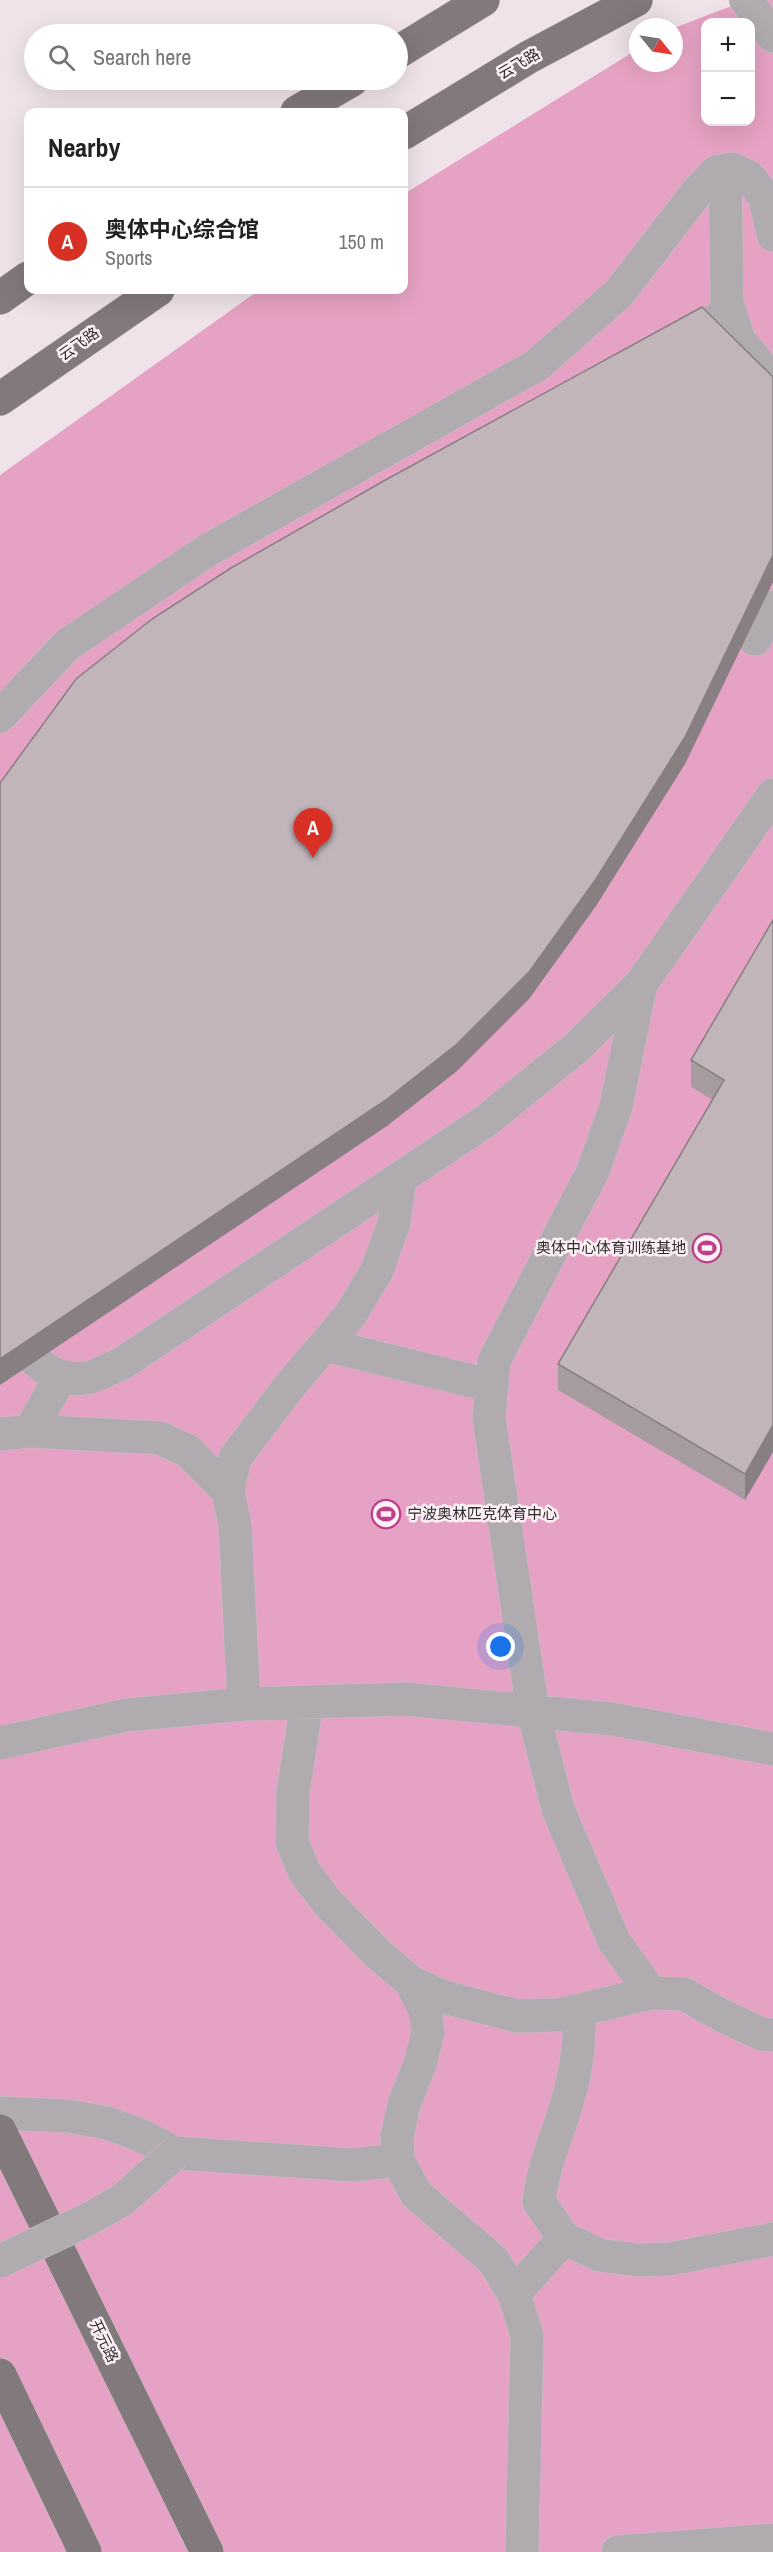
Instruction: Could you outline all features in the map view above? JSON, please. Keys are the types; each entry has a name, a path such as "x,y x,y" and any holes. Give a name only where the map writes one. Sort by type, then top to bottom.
{"main road":[{"path":"408,46 483,0"},
{"name":"云飞路","path":"408,131 529,57 636,0"},
{"path":"304,108 335,90"},
{"path":"0,298 24,281"},
{"name":"云飞路","path":"0,399 152,294"},
{"name":"开元路","path":"0,2131 207,2552"},
{"path":"0,2375 85,2552"}],"street":[{"path":"746,0 773,36"},
{"path":"0,716 67,645 208,550 537,365 619,293 697,192 716,172 732,169 749,177 765,196 773,235"},
{"path":"725,171 727,302 738,340 773,381"},
{"path":"650,356 730,312"},
{"path":"755,639 773,607"},
{"path":"0,1321 44,1369 60,1378 87,1378 121,1364 487,1120 577,1047 641,984 773,795"},
{"path":"641,984 616,1106 593,1171 494,1361 489,1418 533,1711 558,1809 614,1941 651,1993"},
{"path":"244,1704 235,1525 228,1491 235,1458 288,1388 351,1314 377,1270 394,1223 400,1178"},
{"path":"326,1345 492,1386"},
{"path":"15,1433 60,1378"},
{"path":"15,1433 160,1438 188,1451 228,1491"},
{"path":"0,1743 127,1715 244,1704 406,1699 612,1719 773,1749"},
{"path":"307,1702 293,1792 292,1842 305,1873 328,1903 378,1954 411,1982 444,1997 517,2016 558,2015 651,1993 684,1994 762,2034 773,2035"},
{"path":"411,1982 425,2010 428,2032 402,2115 397,2137 398,2160 416,2194 492,2260 514,2294 526,2335 522,2552"},
{"path":"579,2010 578,2048 564,2113 542,2177 539,2202 564,2238 599,2254 638,2260 670,2259 773,2239"},
{"path":"0,2113 69,2116 107,2123 140,2135 176,2153 353,2165 398,2160"},
{"path":"0,2262 87,2220 122,2200 176,2153"},
{"path":"514,2294 564,2238"},
{"path":"618,2552 773,2540"}],"shaded area":[{"name":"宁波奥林匹克体育中心","path":"747,0 773,0 773,2552 0,2552 0,475 253,294 408,294 408,192 629,55 629,72 683,72 683,25"}],"building":[{"path":"702,307 773,377 773,555 685,737 596,879 529,972 457,1044 387,1099 0,1359 0,783 76,679 152,619 231,568 389,478"},
{"name":"奥体中心体育训练基地","path":"773,920 773,1425 745,1474 558,1364 724,1080 691,1060"}],"place":[{"name":"奥体中心综合馆","path":"313,858"},
{"name":"奥体中心体育训练基地","path":"707,1248"},
{"name":"宁波奥林匹克体育中心","path":"386,1514"}]}
